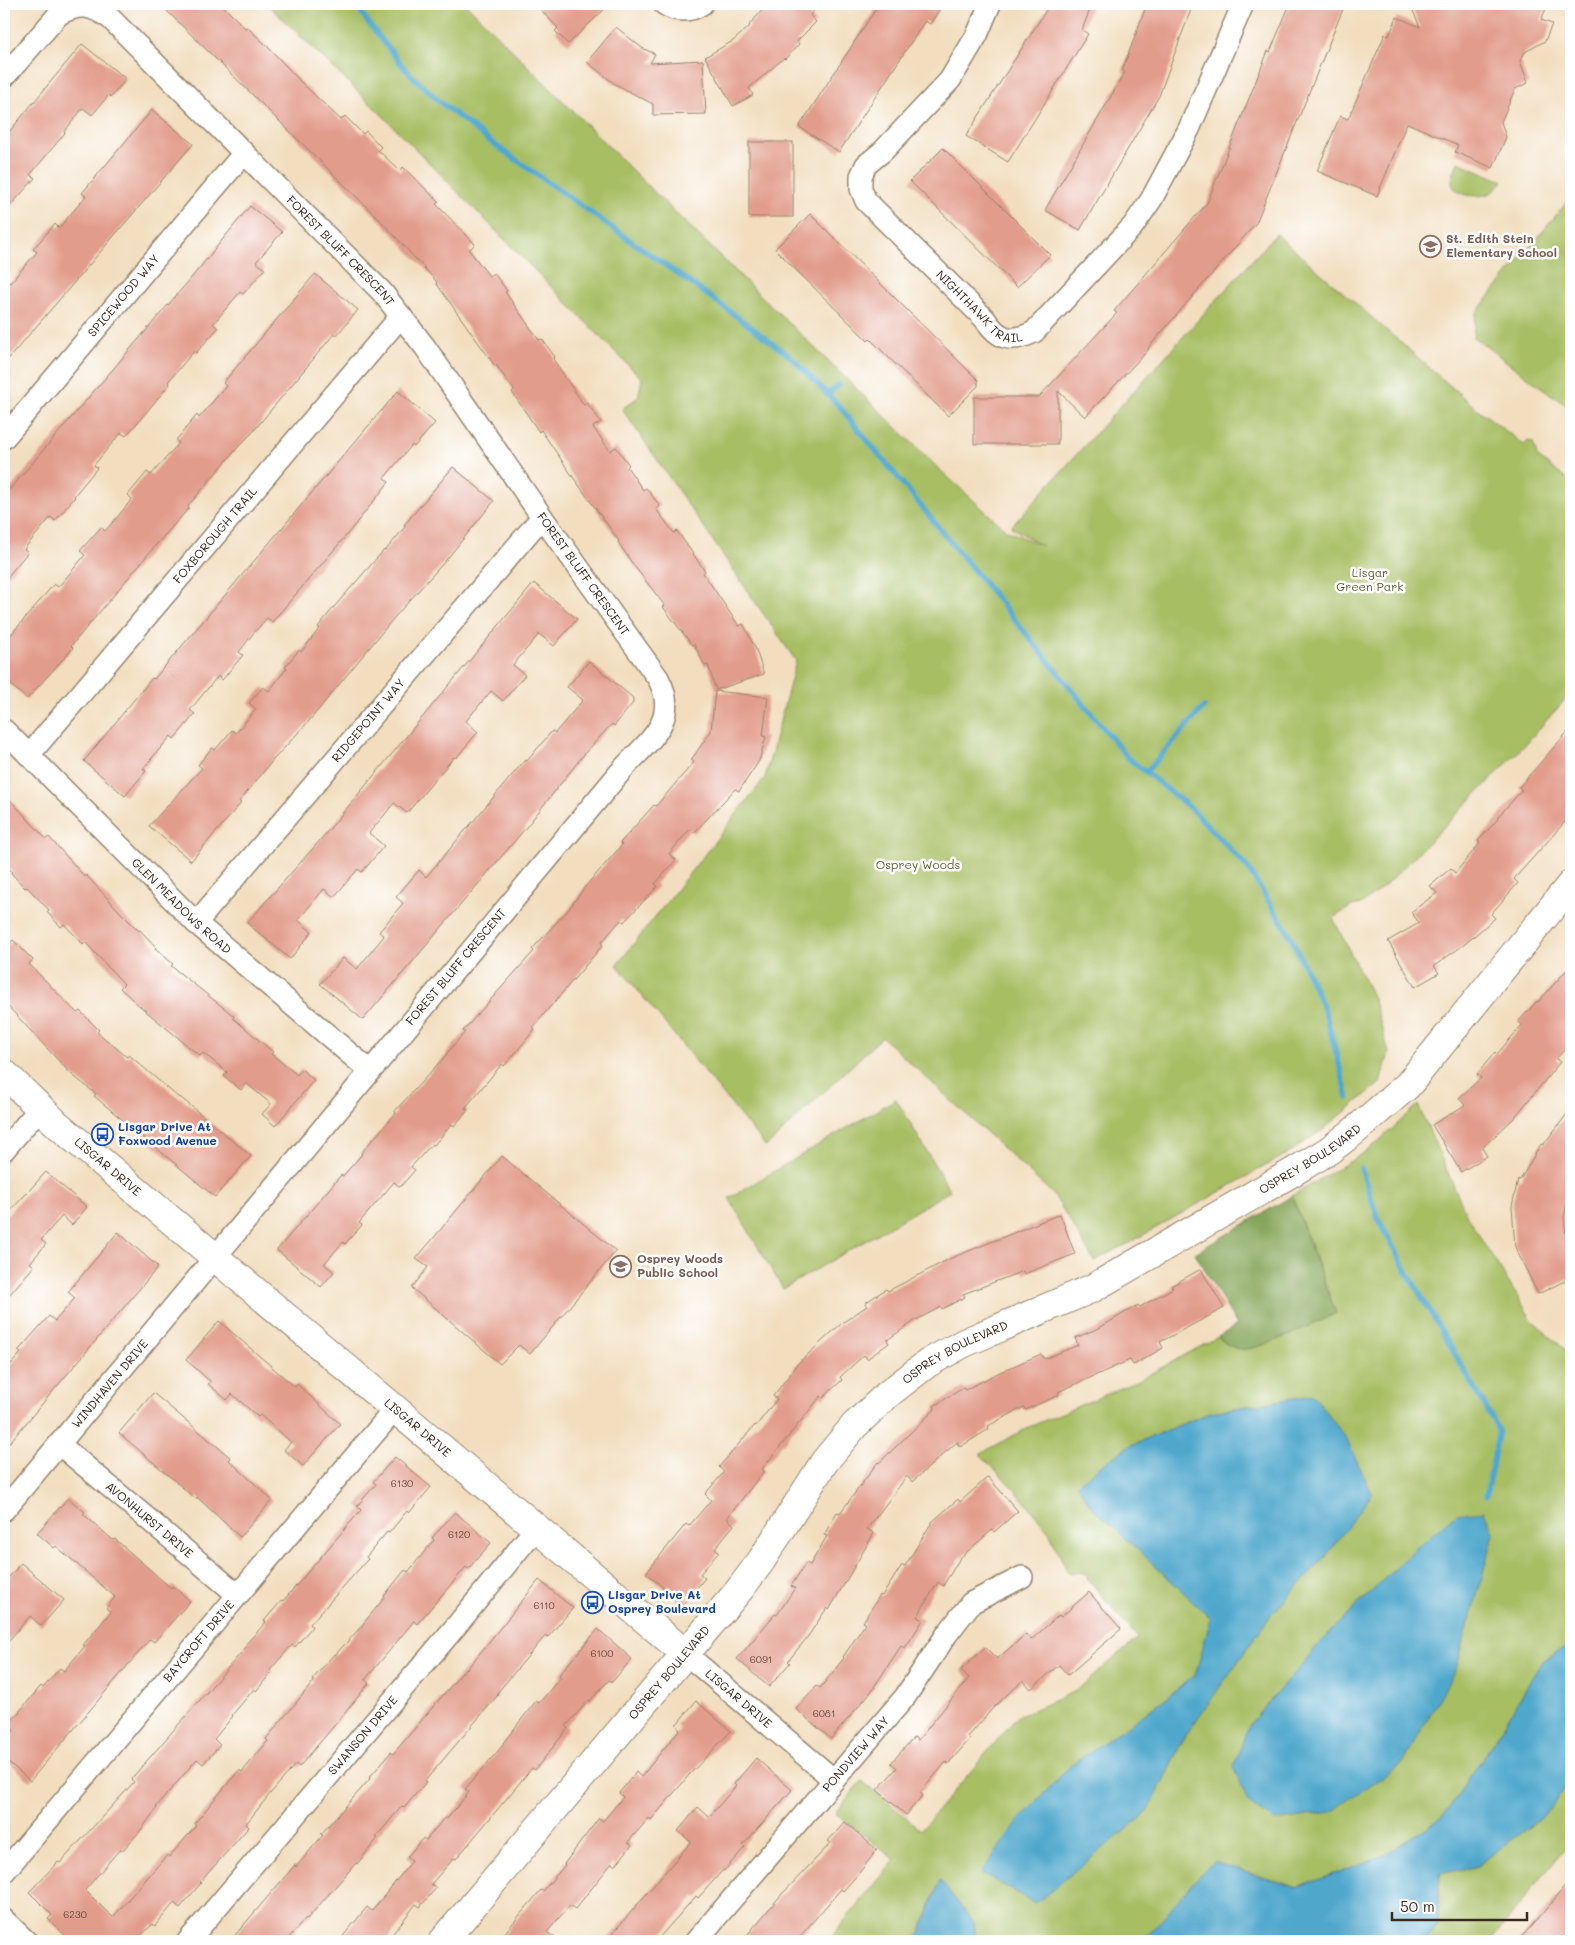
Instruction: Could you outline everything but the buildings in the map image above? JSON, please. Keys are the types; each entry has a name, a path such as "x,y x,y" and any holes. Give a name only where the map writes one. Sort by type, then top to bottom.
{"street":[{"path":"664,4 684,11 697,8 702,4"},
{"name":"NIGHTHAWK TRAIL","path":"990,4 977,35 950,80 883,151 866,165 861,176 862,189 866,201 984,319 993,331 1013,339 1024,337 1034,332 1133,226 1151,200 1178,151 1243,4"},
{"name":"FOREST BLUFF CRESCENT","path":"4,78 59,14 70,8 82,6 97,9 110,19 359,267 401,316 425,347 542,517 658,678 667,702 664,720 659,729 615,778 215,1258"},
{"name":"SPICEWOOD WAY","path":"4,438 244,153"},
{"name":"FOXBOROUGH TRAIL","path":"29,755 401,316"},
{"name":"RIDGEPOINT WAY","path":"196,924 542,517"},
{"name":"GLEN MEADOWS ROAD","path":"4,730 196,924 370,1071"},
{"name":"OSPREY BOULEVARD","path":"443,1941 740,1590 761,1561 809,1482 838,1444 874,1406 928,1363 964,1343 1093,1288 1328,1151 1402,1092 1571,884"},
{"name":"LISGAR DRIVE","path":"4,1073 40,1108 215,1258 834,1780"},
{"path":"4,1150 40,1108"},
{"name":"WINDHAVEN DRIVE","path":"4,1510 215,1258"},
{"name":"BAYCROFT DRIVE","path":"4,1872 395,1409"},
{"name":"AVONHURST DRIVE","path":"59,1444 238,1594"},
{"name":"SWANSON DRIVE","path":"188,1941 457,1625 536,1528"},
{"name":"PONDVIEW WAY","path":"696,1941 905,1697 947,1634 971,1603 1022,1577"},
{"path":"4,1920 26,1941"}],"green space":[{"path":"267,4 466,4 647,185 939,469 1006,530 1042,546 1011,527 1276,234 1470,403 1524,445 1528,441 1533,442 1537,456 1571,483 1571,693 1522,748 1388,883 1362,904 1352,906 1333,918 1374,1000 1389,1053 1380,1083 1324,1129 1290,1152 1094,1261 1054,1195 882,1037 766,1147 617,965 765,778 796,661 622,409 638,397 642,379 380,113"},
{"path":"1458,162 1503,181 1488,194 1472,196 1461,193 1453,186 1452,181"},
{"path":"1571,197 1571,409 1473,337 1476,313"},
{"path":"896,1099 950,1191 783,1289 729,1198"},
{"path":"1418,1105 1467,1216 1532,1320 1571,1355 1571,1645 1542,1661 1500,1732 1443,1817 1384,1855 1298,1888 1213,1862 1143,1941 977,1941 974,1923 940,1881 920,1934 912,1941 828,1941 895,1860 835,1813 862,1781 921,1830 1017,1717 1076,1691 1138,1638 1082,1572 1068,1573 1048,1530 1016,1491 980,1454 1029,1427 1137,1381 1218,1337 1235,1348 1250,1348 1288,1335 1336,1313 1292,1196 1369,1150","holes":["1313,1395 1324,1559 1271,1615 1185,1736 1148,1812 1146,1713 1195,1676 1212,1618 1090,1505 1077,1484 1127,1447 1211,1412","1413,1551 1249,1725 1333,1629"]},
{"path":"1292,1196 1336,1313 1261,1345 1241,1349 1232,1346 1218,1337 1237,1325 1195,1253"},
{"path":"1571,1781 1571,1841 1491,1941 1426,1941 1438,1926 1440,1873 1477,1866 1542,1817"}],"water":[{"path":"1313,1395 1346,1438 1372,1493 1324,1559 1271,1615 1185,1736 1148,1812 1036,1903 981,1873 1019,1820 1071,1765 1195,1676 1211,1618 1090,1505 1077,1484 1127,1447 1212,1412"},
{"path":"1484,1511 1494,1535 1456,1669 1402,1764 1331,1812 1275,1821 1248,1803 1234,1766 1249,1725 1333,1629 1413,1551 1456,1514"},
{"path":"1571,1645 1571,1781 1542,1817 1477,1866 1440,1874 1438,1926 1426,1941 1143,1941 1213,1862 1298,1888 1384,1855 1443,1817 1500,1732 1542,1661"},
{"path":"940,1880 974,1923 977,1941 912,1941 920,1934"}],"waterway":[{"path":"356,4 405,69 439,101 488,140 716,301 791,357 839,406 1128,758 1193,810 1247,867 1291,937 1325,1011 1348,1098"},
{"path":"827,395 839,385"},
{"path":"1146,772 1204,707"},
{"path":"1361,1168 1377,1216 1399,1258 1499,1430 1486,1496"}],"place":[{"name":"St. Edith Stein Elementary School","path":"1430,246"},
{"name":"Lisgar Drive At Foxwood Avenue","path":"102,1134"},
{"name":"Osprey Woods Public School","path":"621,1266"},
{"name":"Lisgar Drive At Osprey Boulevard","path":"592,1602"}],"park label":[{"name":"Lisgar Green Park","path":"1370,580"},
{"name":"Osprey Woods","path":"918,865"}]}
